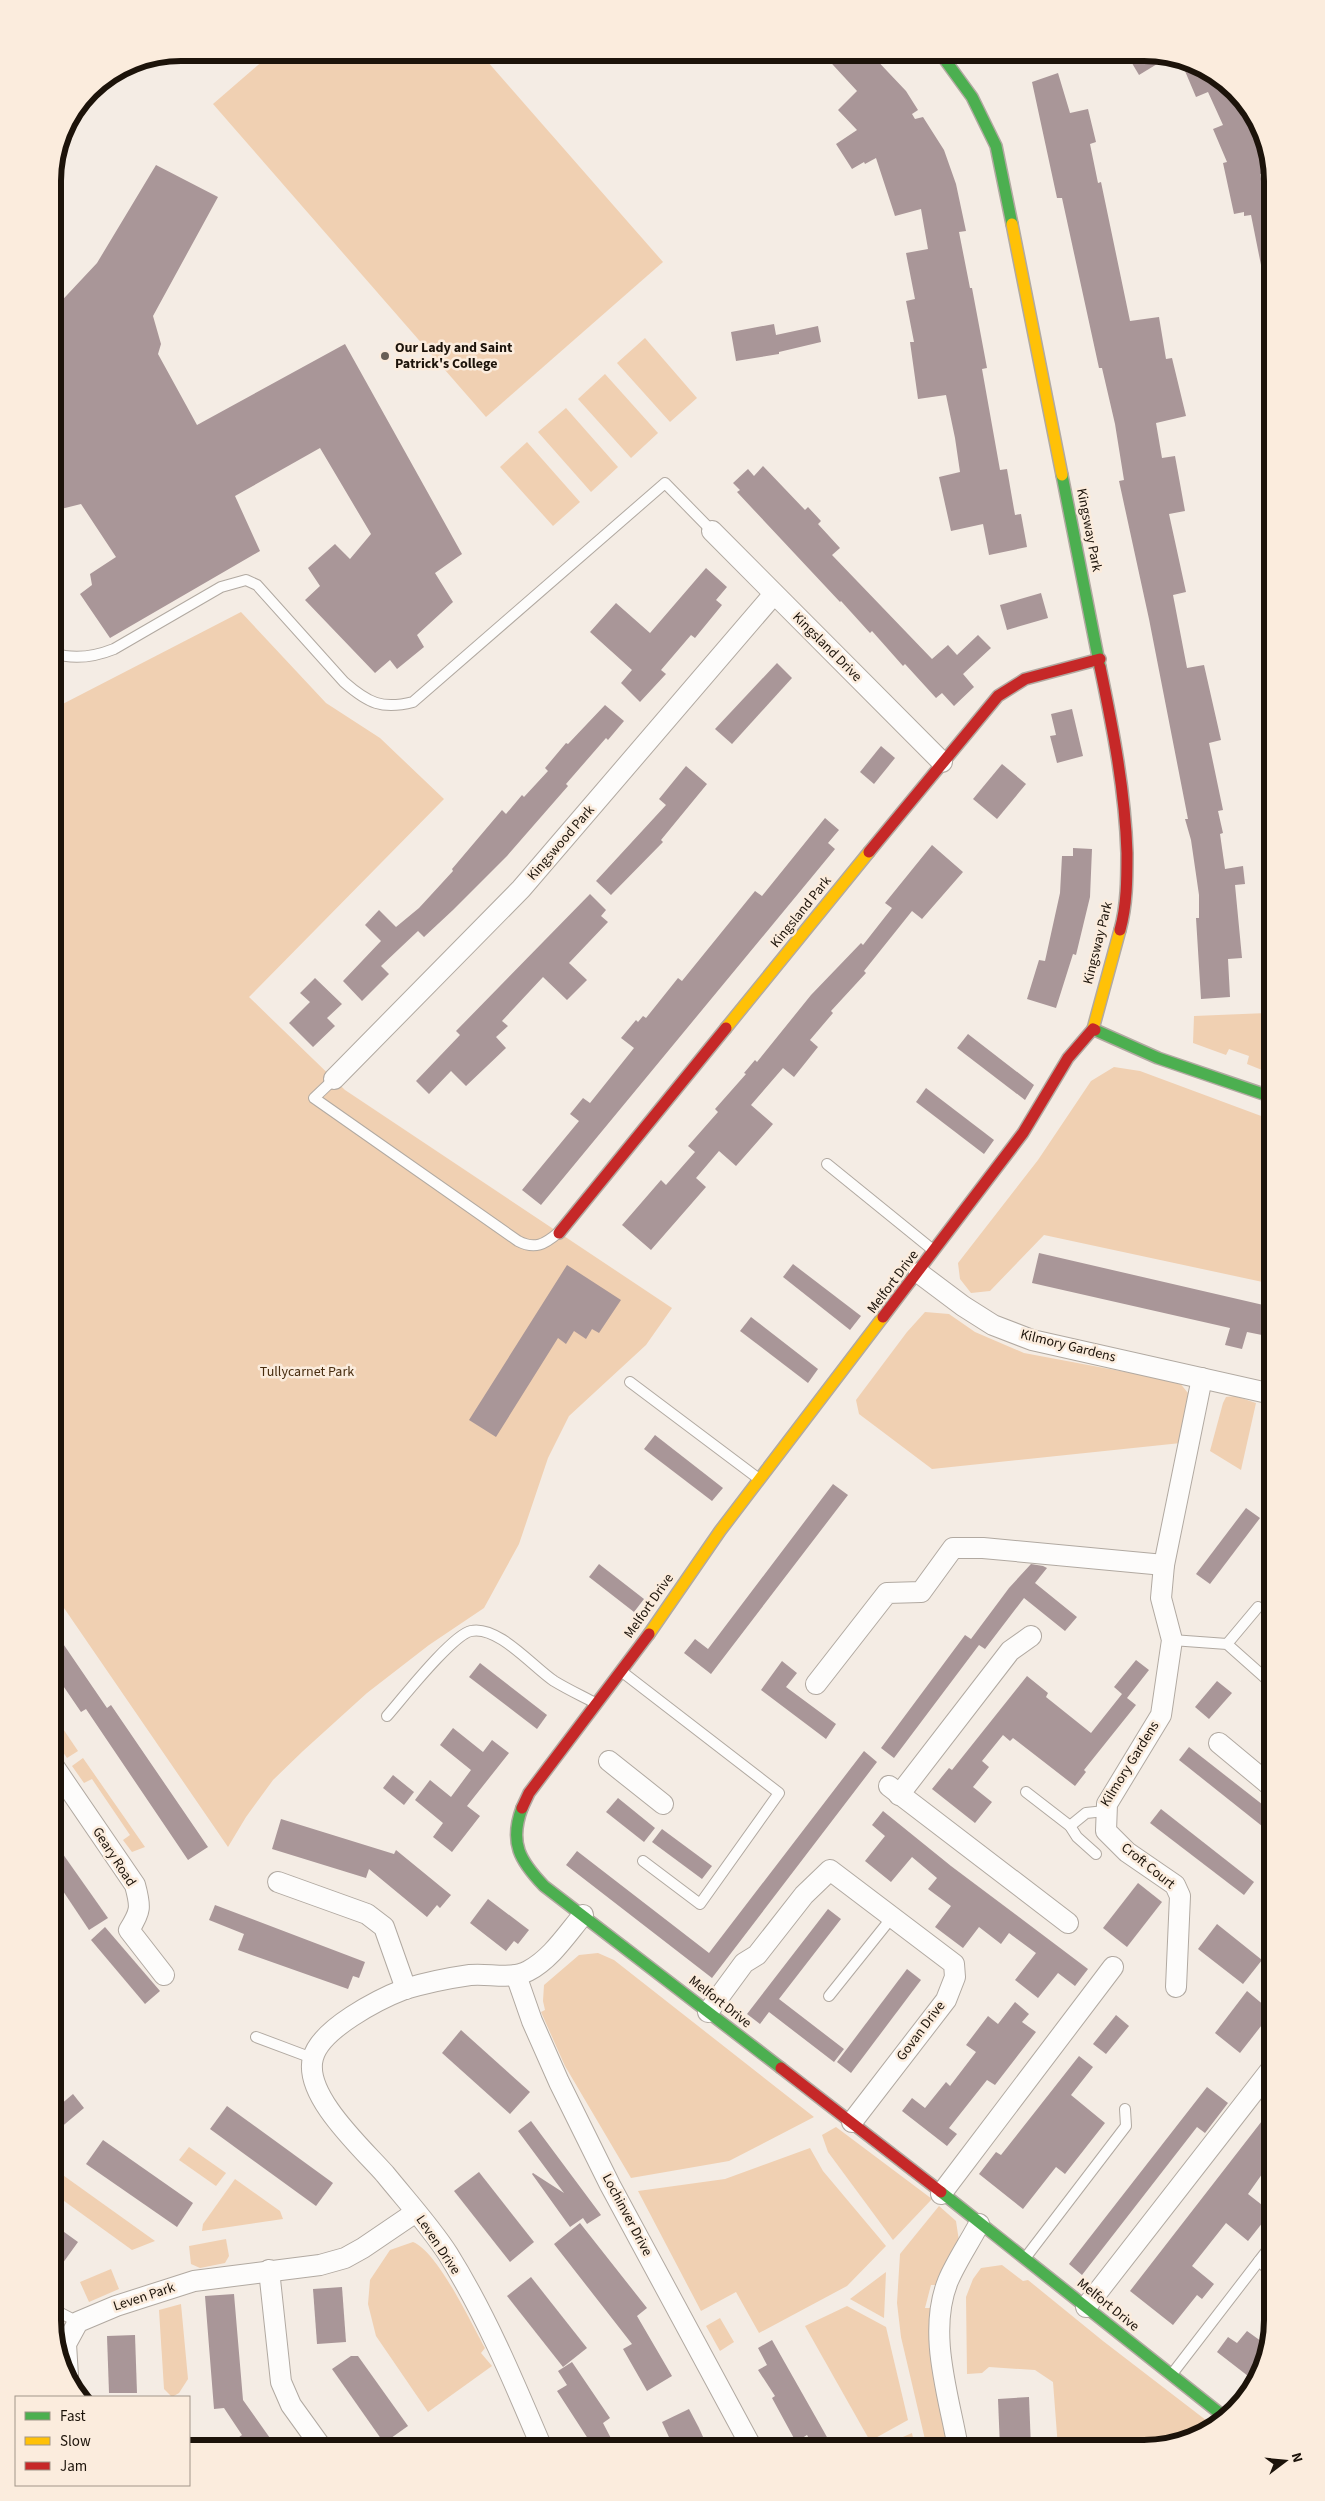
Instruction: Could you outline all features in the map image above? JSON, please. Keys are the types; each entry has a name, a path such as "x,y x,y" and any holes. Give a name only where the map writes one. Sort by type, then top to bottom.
{"street":[{"name":"Kingsway Park","path":"948,62 979,105 996,146 1121,771 1126,825 1127,879 1123,920 1093,1029"},
{"name":"Kingsland Drive","path":"712,531 942,762"},
{"name":"Kingswood Park","path":"334,1079 521,889 774,594"},
{"name":"Kingsland Park","path":"559,1233 942,762 998,696 1025,679 1100,660"},
{"path":"1093,1029 1113,1040 1264,1094"},
{"name":"Melfort Drive","path":"1093,1029 1068,1058 1023,1134 720,1532 647,1637 529,1793 518,1814 516,1831 518,1852 528,1870 582,1915 852,2122 1219,2413"},
{"name":"Kilmory Gardens","path":"919,1273 963,1306 994,1324 1032,1340 1264,1392"},
{"name":"Kilmory Gardens","path":"1105,1811 1107,1804 1161,1715 1172,1640 1161,1598 1164,1565 1202,1378"},
{"path":"816,1684 886,1593 921,1592 953,1548 983,1548 1164,1565"},
{"path":"1031,1636 1010,1651 894,1790 1068,1923"},
{"path":"1219,1743 1264,1780"},
{"path":"609,1761 664,1804"},
{"name":"Geary Road","path":"61,1777 135,1885 140,1903 138,1915 129,1930 164,1975"},
{"name":"Croft Court","path":"1105,1811 1106,1830 1127,1852 1175,1885 1180,1896 1176,1986"},
{"name":"Govan Drive","path":"708,2012 744,1963 757,1955 804,1894 830,1870 892,1916 954,1964 955,1977 946,2000 852,2122"},
{"path":"278,1882 367,1914 384,1927 406,1989"},
{"path":"316,2050 351,2017 385,1998 406,1989 471,1975 516,1975 528,1972 549,1956 582,1915"},
{"path":"941,2194 1113,1967"},
{"name":"Lochinver Drive","path":"516,1975 532,2021 559,2082 610,2185 747,2440"},
{"name":"Leven Drive","path":"316,2050 313,2078 328,2109 416,2212 448,2254 496,2343 538,2439"},
{"path":"1086,2307 1264,2078"},
{"name":"Leven Park","path":"78,2322 116,2306 194,2281 320,2265 345,2258 364,2248 416,2212"},
{"path":"957,2440 940,2346 941,2308 948,2282 979,2224"},
{"path":"269,2270 281,2382 291,2405 316,2439"},
{"path":"67,2356 66,2344 78,2322"}],"lane":[{"path":"62,655 77,658 97,656 114,649 221,588 246,580 257,585 344,682 359,695 376,704 395,706 413,702 665,483 712,531"},
{"path":"334,1079 314,1098 510,1236 527,1246 537,1246 546,1243 559,1233"},
{"path":"827,1164 934,1251"},
{"path":"630,1382 760,1480"},
{"path":"1227,1644 1258,1607"},
{"path":"387,1716 428,1669 460,1637 470,1631 491,1633 554,1681 596,1703"},
{"path":"1172,1640 1227,1644 1264,1677"},
{"path":"620,1671 779,1793 700,1904 643,1861"},
{"path":"1026,1792 1070,1826 1077,1837 1096,1854"},
{"name":"Kilmory Gardens","path":"1070,1826 1086,1813 1105,1811"},
{"path":"829,1996 892,1916"},
{"path":"256,2038 316,2050"},
{"path":"1026,2258 1126,2126 1125,2109"},
{"path":"1172,2375 1264,2254"},
{"path":"1259,2261 1264,2266"},
{"path":"61,2314 78,2322"}],"green space":[{"path":"262,62 488,62 663,262 486,417 213,104"},
{"path":"645,338 697,398 670,422 617,363"},
{"path":"605,374 658,433 631,458 578,399"},
{"path":"566,408 618,467 591,492 538,432"},
{"path":"527,442 580,502 553,526 500,467"},
{"name":"Tullycarnet Park","path":"241,612 326,703 380,738 444,799 249,997 345,1090 672,1308 646,1345 569,1416 548,1458 519,1544 484,1608 429,1645 367,1693 303,1751 273,1780 246,1817 228,1847 61,1604 62,704"},
{"path":"1264,1013 1264,1071 1247,1064 1249,1056 1229,1049 1226,1055 1193,1043 1194,1016"},
{"path":"1114,1067 1140,1071 1264,1117 1264,1282 1044,1235 990,1291 971,1293 960,1279 958,1263 1038,1160 1091,1081"},
{"path":"925,1312 949,1314 975,1332 1024,1353 1179,1382 1188,1393 1181,1443 932,1469 859,1414 856,1400 907,1332"},
{"path":"1235,1396 1256,1403 1241,1470 1210,1451 1223,1403 1226,1397"},
{"path":"61,1726 78,1751 67,1758 61,1750"},
{"path":"83,1758 145,1847 132,1852 123,1840 130,1835 92,1779 84,1783 72,1766"},
{"path":"598,1953 614,1960 814,2117 729,2161 631,2178 565,2066 541,2012 545,2010 543,2001 544,1985 579,1955"},
{"path":"836,2127 932,2199 893,2240 828,2152 822,2135"},
{"path":"189,2147 226,2173 216,2186 179,2160"},
{"path":"810,2148 823,2171 886,2246 847,2286 759,2333 736,2292 701,2311 638,2191 725,2179"},
{"path":"61,2174 155,2241 132,2250 61,2199"},
{"path":"235,2179 280,2211 283,2219 202,2231 203,2224"},
{"path":"939,2206 956,2221 959,2241 938,2285 931,2285 925,2308 932,2308 929,2339 949,2440 925,2440 901,2337 897,2303 900,2254"},
{"path":"226,2239 229,2256 225,2263 200,2268 191,2264 189,2246"},
{"path":"413,2242 423,2248 443,2273 485,2348 481,2353 492,2366 428,2412 376,2336 368,2304 370,2280 390,2250"},
{"path":"1002,2265 1023,2281 1028,2280 1103,2341 1208,2421 1190,2431 1159,2439 1057,2440 1053,2382 1035,2370 989,2367 982,2373 967,2374 966,2297 973,2279 981,2268"},
{"path":"111,2269 119,2289 89,2302 80,2282"},
{"path":"886,2272 884,2318 850,2299"},
{"path":"181,2304 188,2379 179,2393 174,2396 171,2396 164,2389 159,2310"},
{"path":"847,2306 886,2327 908,2420 869,2440 805,2326"},
{"path":"720,2318 734,2342 720,2351 706,2326"},
{"path":"912,2433 913,2440 897,2440"}],"building":[{"path":"830,62 879,62 906,91 918,110 912,114 915,119 923,117 944,150 956,184 966,231 959,232 987,368 982,369 1000,470 1007,469 1015,515 1021,514 1027,547 989,555 983,524 951,531 939,477 960,472 955,438 946,395 918,399 910,342 914,342 906,301 915,299 906,253 928,249 921,209 895,216 876,158 852,169 836,144 857,130 838,110 857,91"},
{"path":"1131,62 1159,63 1139,75"},
{"path":"1184,68 1204,77 1229,96 1248,121 1255,135 1263,174 1260,174 1264,193 1264,280 1251,215 1244,216 1244,212 1234,214 1223,163 1227,162 1213,129 1223,125 1208,92 1196,97"},
{"path":"1058,73 1070,113 1088,109 1096,142 1090,144 1098,183 1101,182 1130,321 1159,317 1166,359 1172,358 1186,416 1156,423 1162,458 1175,456 1185,511 1169,514 1186,592 1173,595 1187,668 1204,665 1221,740 1209,743 1223,810 1218,811 1223,833 1220,834 1225,869 1243,866 1245,884 1235,885 1242,958 1228,959 1230,997 1201,999 1196,918 1199,918 1199,895 1191,840 1185,819 1188,819 1149,619 1119,481 1124,480 1115,424 1102,368 1099,368 1062,198 1057,198 1032,82"},
{"path":"156,165 218,197 153,316 161,344 158,354 197,425 345,344 462,554 435,573 453,602 417,635 424,647 397,669 390,660 375,673 305,600 320,586 308,568 335,544 350,559 371,534 320,448 235,496 260,551 110,638 80,594 92,585 90,574 116,557 81,504 62,509 62,300 97,263"},
{"path":"774,324 776,335 818,326 821,342 779,352 779,354 736,361 731,332"},
{"path":"763,466 805,510 808,507 821,521 818,524 840,548 832,555 932,659 948,645 957,655 978,635 991,648 963,674 974,687 954,706 942,693 936,698 905,664 903,666 872,631 870,633 737,492 740,490 733,483 748,469 754,476"},
{"path":"706,568 727,587 716,600 722,605 695,638 691,635 661,670 666,674 640,702 621,683 632,670 590,632 616,603 650,633"},
{"path":"1041,593 1048,618 1007,630 1000,605"},
{"path":"777,663 792,678 732,744 715,729"},
{"path":"605,705 624,721 608,740 606,738 566,784 568,786 507,856 424,937 418,931 381,966 389,974 362,1001 343,981 381,941 365,925 379,910 396,927 419,908 453,871 452,869 502,810 506,814 522,795 524,797 548,771 545,768 566,743 568,744"},
{"path":"1072,709 1083,756 1057,763 1050,736 1056,735 1051,714"},
{"path":"881,746 895,758 874,784 860,772"},
{"path":"1002,764 1026,784 997,819 973,799"},
{"path":"686,766 707,784 661,840 663,842 611,895 596,881 666,805 659,799"},
{"path":"825,818 839,830 828,843 835,849 541,1205 522,1190 579,1121 570,1114 583,1098 590,1103 634,1048 621,1038 636,1020 638,1022 643,1016 646,1018 678,978 682,981 755,891 762,896"},
{"path":"932,845 963,872 922,919 912,911 864,971 866,973 831,1011 833,1013 810,1040 818,1047 794,1077 783,1068 751,1105 773,1124 736,1166 719,1151 696,1178 706,1187 651,1250 622,1225 661,1180 666,1185 695,1152 688,1146 718,1112 715,1109 746,1074 744,1073 755,1060 757,1062 811,995 861,943 863,945 892,908 885,903"},
{"path":"1073,848 1092,849 1090,897 1076,955 1073,954 1056,1008 1027,999 1039,960 1045,961 1060,893 1062,856 1073,856"},
{"path":"590,894 606,910 601,916 608,922 569,963 587,980 567,1000 543,977 502,1021 508,1026 496,1037 506,1048 466,1086 451,1071 429,1094 416,1081 460,1035 456,1031"},
{"path":"315,978 342,1004 327,1018 335,1026 313,1047 289,1023 310,1002 300,993"},
{"path":"968,1034 1034,1085 1025,1100 957,1048"},
{"path":"926,1088 994,1140 984,1154 916,1102"},
{"path":"1039,1253 1264,1305 1264,1335 1247,1332 1242,1349 1225,1345 1230,1328 1032,1283"},
{"path":"793,1264 861,1316 850,1330 783,1277"},
{"path":"567,1265 621,1300 599,1333 592,1329 586,1339 574,1331 566,1344 558,1338 496,1437 469,1420"},
{"path":"751,1317 818,1369 808,1383 740,1331"},
{"path":"655,1435 723,1488 712,1501 644,1449"},
{"path":"833,1484 848,1495 711,1674 684,1653 695,1639 708,1649"},
{"path":"1246,1508 1260,1518 1210,1584 1196,1574"},
{"path":"599,1564 644,1599 634,1612 589,1577"},
{"path":"1031,1564 1047,1568 1035,1583 1077,1617 1065,1631 1024,1598 985,1649 979,1645 894,1758 881,1748 965,1635 971,1639 1009,1588"},
{"path":"61,1641 107,1708 111,1705 208,1847 188,1860 86,1709 81,1712 61,1683"},
{"path":"1136,1660 1149,1670 1127,1698 1136,1705 1084,1770 1086,1772 1075,1786 1013,1738 1010,1741 1003,1735 982,1761 989,1767 973,1787 992,1802 975,1823 932,1789 949,1768 952,1770 1027,1676 1048,1693 1046,1697 1091,1733 1122,1694 1114,1687"},
{"path":"782,1661 797,1673 786,1687 836,1724 826,1739 761,1690"},
{"path":"480,1663 547,1715 537,1729 469,1677"},
{"path":"1217,1681 1232,1693 1209,1719 1195,1707"},
{"path":"453,1728 483,1752 492,1740 509,1753 467,1806 480,1816 452,1852 433,1837 443,1823 415,1800 430,1780 451,1797 471,1770 440,1745"},
{"path":"1189,1747 1264,1806 1264,1828 1179,1760"},
{"path":"864,1751 877,1762 712,1978 566,1865 577,1851 709,1953"},
{"path":"393,1775 414,1792 404,1805 383,1788"},
{"path":"618,1798 655,1828 644,1842 606,1812"},
{"path":"1161,1809 1254,1882 1244,1895 1150,1823"},
{"path":"883,1811 951,1866 1088,1969 1075,1986 1058,1973 1038,1998 1015,1980 1036,1953 1009,1933 1001,1944 979,1927 963,1948 935,1927 951,1906 928,1889 937,1878 912,1857 891,1882 865,1861 885,1836 872,1825"},
{"path":"281,1819 394,1854 396,1850 451,1895 440,1908 437,1905 427,1917 369,1869 366,1878 272,1849"},
{"path":"662,1829 712,1866 702,1879 652,1842"},
{"path":"61,1852 108,1918 89,1930 61,1888"},
{"path":"1138,1883 1162,1902 1127,1947 1103,1928"},
{"path":"488,1899 529,1930 518,1944 514,1941 506,1951 470,1923"},
{"path":"215,1905 365,1962 359,1978 353,1976 348,1989 238,1950 244,1934 209,1920"},
{"path":"828,1909 841,1919 779,1999 844,2049 834,2062 769,2012 760,2024 747,2014"},
{"path":"1217,1924 1262,1960 1243,1984 1198,1949"},
{"path":"105,1927 160,1991 145,2004 91,1940"},
{"path":"907,1969 921,1980 851,2073 837,2062"},
{"path":"1247,1991 1264,2005 1264,2022 1240,2053 1215,2033"},
{"path":"1015,2002 1029,2014 1022,2022 1036,2032 995,2085 987,2080 949,2128 957,2134 947,2146 902,2111 912,2098 925,2108 946,2082 950,2086 976,2052 966,2045 988,2016 998,2024"},
{"path":"1116,2015 1129,2026 1106,2054 1093,2044"},
{"path":"461,2030 530,2092 510,2114 442,2053"},
{"path":"1079,2056 1093,2067 1071,2095 1105,2123 1065,2174 1056,2167 1023,2209 979,2174 996,2152 1001,2155"},
{"path":"1207,2087 1228,2103 1205,2133 1197,2127 1082,2275 1069,2264"},
{"path":"73,2094 84,2108 61,2127 61,2104"},
{"path":"227,2106 333,2183 316,2206 210,2129"},
{"path":"1264,2118 1264,2171 1248,2194 1264,2207 1264,2221 1248,2241 1226,2223 1192,2266 1214,2284 1202,2299 1197,2295 1173,2325 1130,2291"},
{"path":"531,2121 601,2215 587,2224 583,2218 570,2227 532,2174 564,2193 518,2131"},
{"path":"103,2140 193,2203 177,2227 86,2164"},
{"path":"479,2172 534,2242 510,2262 454,2191"},
{"path":"580,2223 647,2308 637,2316 672,2376 647,2391 623,2349 632,2344 554,2244"},
{"path":"61,2230 78,2242 61,2266"},
{"path":"531,2277 587,2348 563,2367 507,2296"},
{"path":"342,2287 346,2342 317,2344 313,2289"},
{"path":"234,2294 243,2400 271,2439 236,2439 242,2435 224,2408 214,2409 205,2296"},
{"path":"1247,2331 1262,2342 1260,2351 1248,2376 1217,2352 1228,2337 1237,2343"},
{"path":"135,2335 137,2393 109,2393 107,2336"},
{"path":"772,2340 828,2440 810,2440 807,2435 800,2440 795,2440 772,2398 775,2396 758,2370 767,2365 758,2348"},
{"path":"351,2356 358,2356 408,2426 389,2439 381,2439 332,2369"},
{"path":"572,2362 610,2418 603,2423 612,2439 588,2439 557,2391 567,2385 558,2371"},
{"path":"1029,2397 1031,2440 1000,2440 998,2399"},
{"path":"689,2409 704,2440 670,2440 662,2422"}],"traffic: fast":[{"path":"947,62 972,97 996,146 1012,224"},
{"path":"1062,475 1100,667"},
{"path":"1095,1030 1158,1058 1264,1094"},
{"path":"522,1808 517,1831 519,1851 523,1860 544,1886 781,2068"},
{"path":"941,2192 1219,2413"}],"traffic: slow":[{"path":"1012,224 1062,475"},
{"path":"726,1028 869,852"},
{"path":"1093,1029 1120,930"},
{"path":"649,1634 720,1531 883,1317"}],"traffic: jam":[{"path":"869,852 998,696 1025,679 1100,659"},
{"path":"1100,667 1118,760 1126,829 1126,892 1120,930"},
{"path":"559,1233 726,1028"},
{"path":"883,1317 1023,1133 1068,1058 1093,1029 1095,1030"},
{"path":"522,1808 529,1793 649,1634"},
{"path":"781,2068 941,2192"}],"place":[{"name":"Our Lady and Saint Patrick's College","path":"385,356"}]}
